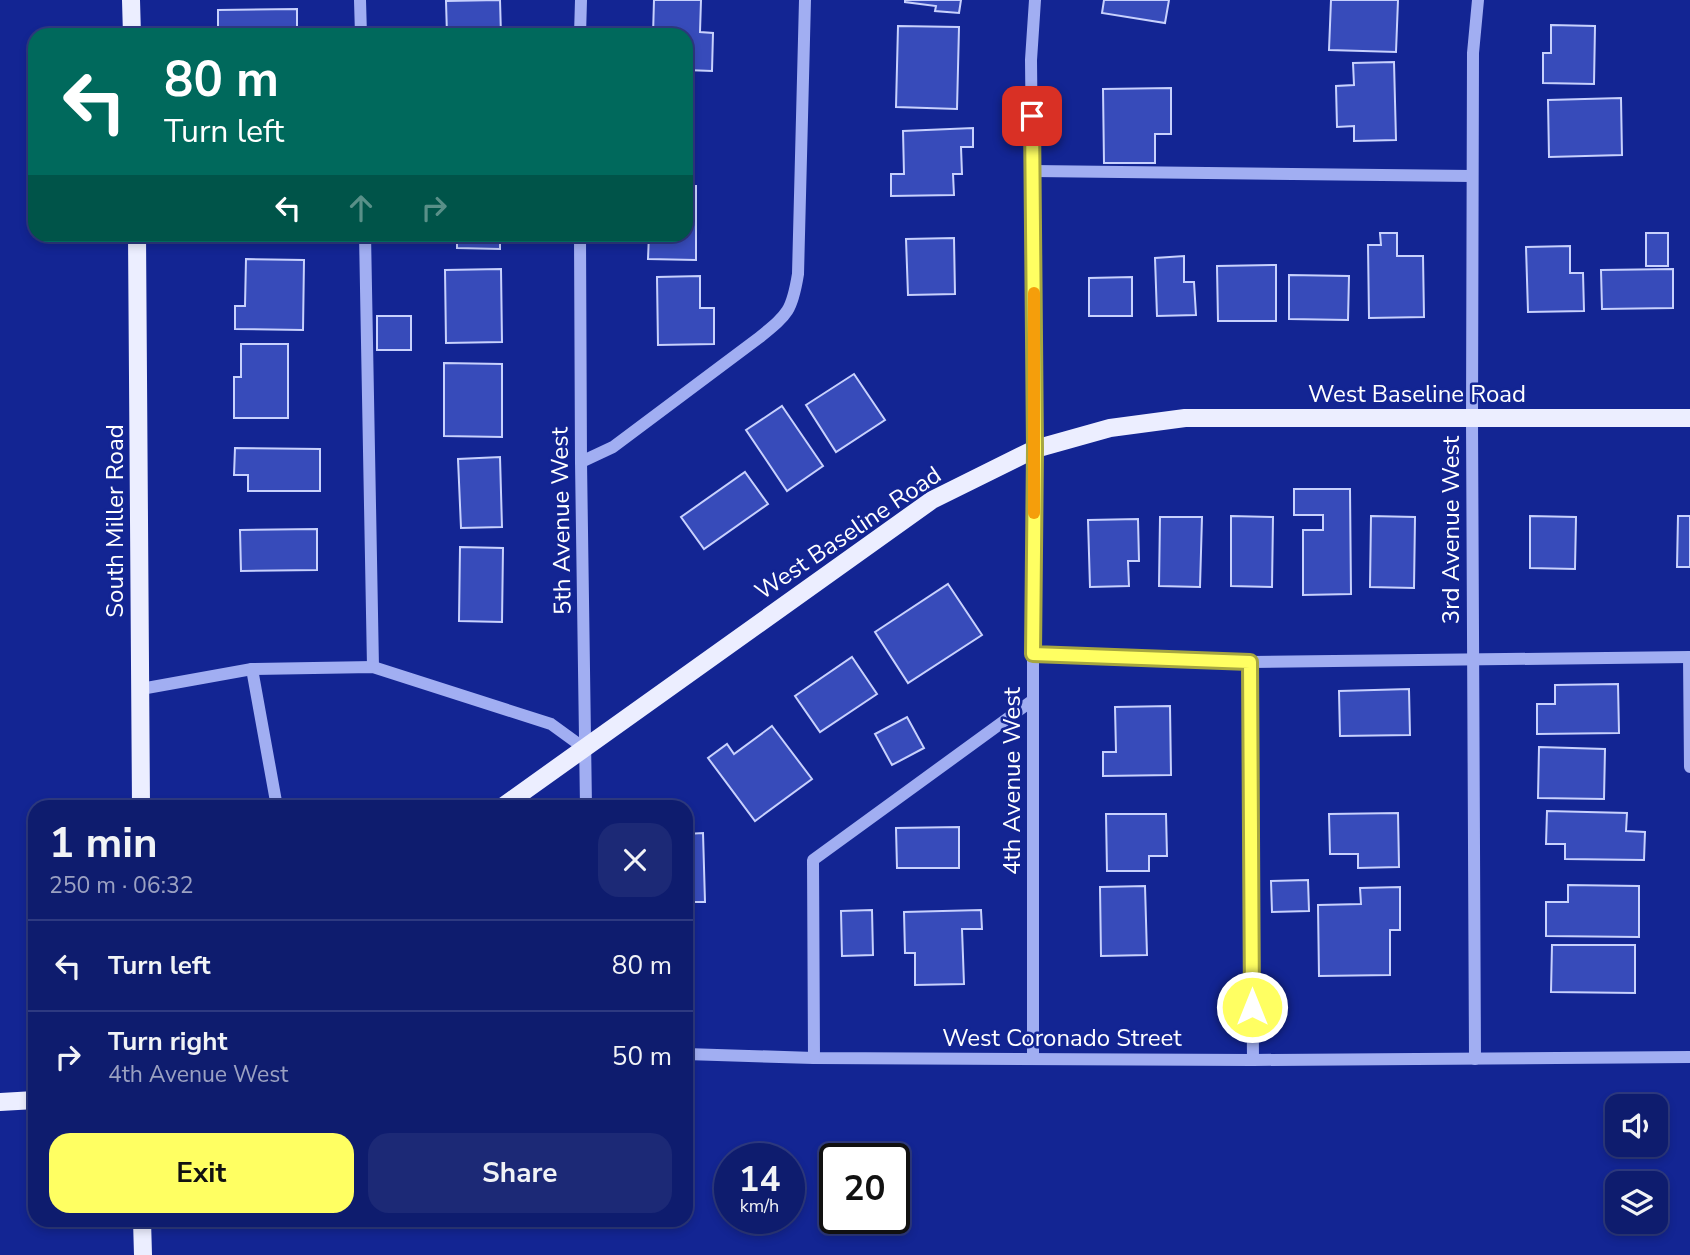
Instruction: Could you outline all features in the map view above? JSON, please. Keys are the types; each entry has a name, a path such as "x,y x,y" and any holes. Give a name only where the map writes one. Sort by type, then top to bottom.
{"main road":[{"path":"131,0 132,28"},
{"name":"South Miller Road","path":"137,242 141,800"},
{"name":"West Baseline Road","path":"512,800 932,500 1035,449 1110,428 1185,418 1690,418"},
{"path":"0,1102 28,1100"},
{"path":"142,1227 143,1255"}],"street":[{"path":"360,0 361,28"},
{"path":"580,28 581,0"},
{"path":"581,462 613,447 760,337 783,318 794,300 798,274 805,0"},
{"name":"4th Avenue West","path":"1033,1059 1035,449 1031,60 1035,0"},
{"name":"3rd Avenue West","path":"1475,1059 1472,176 1473,53 1478,0"},
{"path":"1032,171 1472,176"},
{"path":"365,242 373,667"},
{"name":"5th Avenue West","path":"580,242 586,800"},
{"path":"1033,654 1250,662 1689,657 1690,767"},
{"path":"1250,662 1253,1060"},
{"path":"141,689 252,669 373,667 551,724 584,748"},
{"path":"252,669 276,800"},
{"path":"814,1058 813,860 1033,700"},
{"name":"West Coronado Street","path":"693,1055 1253,1060 1690,1057"}],"building":[{"path":"500,0 501,28 447,28 446,1"},
{"path":"654,0 701,0 700,32 713,33 712,71 693,70 693,28 653,28"},
{"path":"905,0 961,0 959,13 935,11 936,6"},
{"path":"1104,0 1169,0 1165,23 1102,13"},
{"path":"1331,0 1398,0 1396,52 1329,50"},
{"path":"297,9 297,28 218,28 218,10"},
{"path":"1551,25 1595,26 1594,84 1543,83 1543,53 1551,53"},
{"path":"898,26 959,27 957,109 896,107"},
{"path":"1394,62 1396,140 1354,141 1354,126 1337,127 1336,86 1354,85 1353,63"},
{"path":"1171,88 1171,134 1155,134 1155,163 1104,163 1103,89"},
{"path":"1621,98 1622,155 1549,157 1548,100"},
{"path":"973,128 973,147 961,147 962,174 953,174 954,195 891,196 891,174 904,174 903,131"},
{"path":"693,186 696,186 696,260 648,259 649,242 693,242"},
{"path":"1380,233 1397,233 1397,256 1423,256 1424,317 1369,318 1368,245 1381,245"},
{"path":"1646,233 1668,233 1668,266 1646,266"},
{"path":"954,238 955,294 908,295 906,239"},
{"path":"457,242 500,242 500,249 457,248"},
{"path":"1570,246 1570,273 1583,273 1584,311 1528,312 1526,247"},
{"path":"1184,256 1184,282 1194,282 1196,315 1157,316 1155,258"},
{"path":"246,259 304,260 303,330 235,329 235,306 245,306"},
{"path":"1276,265 1276,321 1218,321 1217,266"},
{"path":"501,269 502,342 446,343 445,270"},
{"path":"1673,269 1673,308 1602,309 1601,270"},
{"path":"1289,275 1349,276 1348,320 1289,319"},
{"path":"700,276 700,308 714,308 714,344 658,345 657,277"},
{"path":"1132,277 1132,316 1089,316 1089,278"},
{"path":"377,316 411,316 411,350 377,350"},
{"path":"241,344 288,344 288,418 234,418 234,377 241,377"},
{"path":"444,363 502,364 502,437 444,436"},
{"path":"854,374 885,420 836,452 806,405"},
{"path":"782,406 823,466 787,491 746,430"},
{"path":"235,448 320,449 320,491 248,491 248,475 234,475"},
{"path":"500,457 502,527 461,528 458,459"},
{"path":"745,472 768,504 704,549 681,517"},
{"path":"1294,489 1350,489 1351,594 1303,595 1303,530 1323,530 1323,515 1294,515"},
{"path":"1231,516 1273,517 1272,587 1231,586"},
{"path":"1371,516 1415,517 1414,588 1370,587"},
{"path":"1530,516 1576,517 1575,569 1530,568"},
{"path":"1678,516 1690,516 1690,567 1677,567"},
{"path":"1160,517 1202,517 1200,587 1159,586"},
{"path":"1138,519 1139,561 1128,561 1129,586 1090,587 1088,520"},
{"path":"317,529 317,570 241,571 240,530"},
{"path":"460,547 503,548 502,622 459,621"},
{"path":"948,584 982,635 908,683 875,632"},
{"path":"852,657 877,694 820,732 795,696"},
{"path":"1618,684 1619,733 1537,734 1537,704 1555,704 1555,685"},
{"path":"1409,689 1410,735 1340,736 1339,691"},
{"path":"1170,706 1171,775 1103,776 1103,752 1116,752 1115,707"},
{"path":"907,717 924,748 892,765 875,734"},
{"path":"772,726 812,779 755,821 708,758 727,744 734,754"},
{"path":"1539,747 1605,749 1604,799 1538,798"},
{"path":"1547,811 1627,813 1626,831 1645,832 1644,860 1565,859 1565,844 1546,844"},
{"path":"1398,813 1399,867 1358,868 1358,854 1330,854 1329,814"},
{"path":"1106,814 1166,814 1167,856 1149,856 1149,871 1107,871"},
{"path":"959,827 959,868 897,868 896,828"},
{"path":"703,833 705,902 693,902 693,834"},
{"path":"1308,880 1309,911 1272,912 1271,881"},
{"path":"1568,885 1639,886 1639,937 1546,936 1546,902 1568,902"},
{"path":"1145,886 1147,955 1101,956 1100,887"},
{"path":"1400,887 1400,930 1390,930 1390,975 1319,976 1318,905 1361,904 1360,888"},
{"path":"872,910 873,955 842,956 841,911"},
{"path":"981,910 982,929 962,929 964,984 915,985 915,953 905,953 904,912"},
{"path":"1552,945 1635,945 1635,993 1551,992"}],"slow traffic":[{"path":"1034,293 1034,513"}],"route":[{"path":"1032,116 1035,449 1033,654 1250,662 1252,1007"}]}
